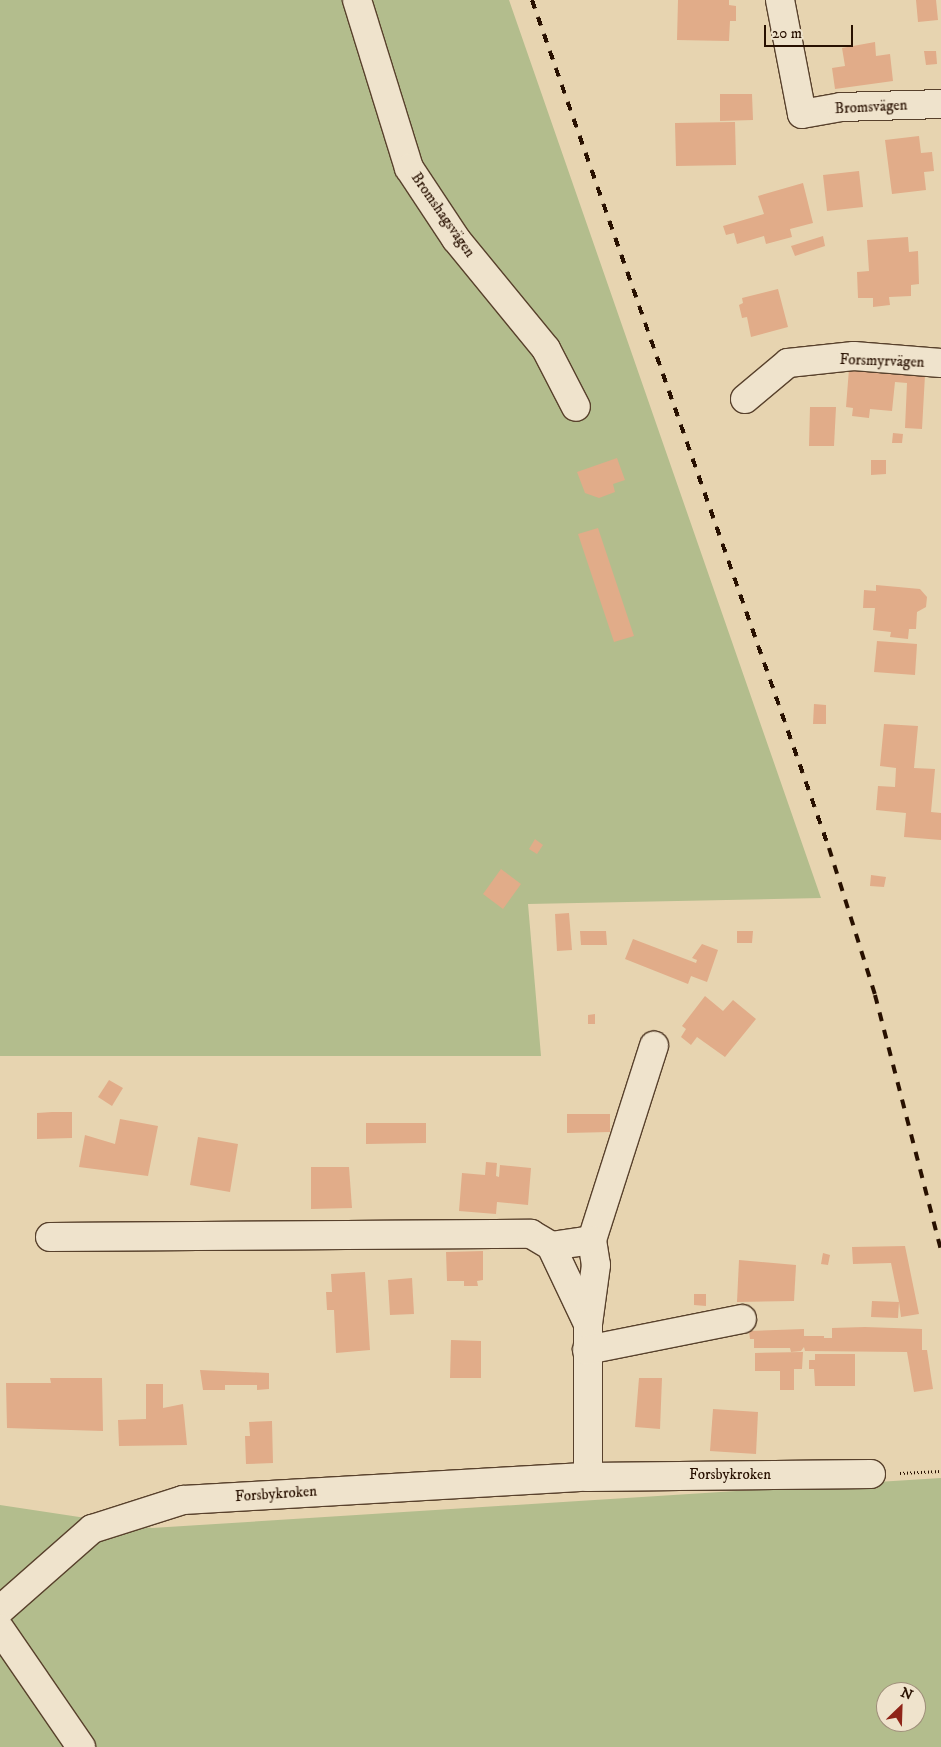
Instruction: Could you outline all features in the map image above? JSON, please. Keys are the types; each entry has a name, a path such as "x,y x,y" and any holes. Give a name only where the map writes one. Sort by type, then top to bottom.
{"street":[{"name":"Bromshagsvägen","path":"356,0 409,168 456,239 546,349 576,406"},
{"name":"Bromsvägen","path":"780,0 802,114 841,107 941,104"},
{"name":"Forsmyrvägen","path":"746,399 788,363 854,356 941,363"},
{"path":"588,1476 587,1337 596,1265 592,1240 654,1046"},
{"path":"50,1237 531,1234 552,1246 592,1240"},
{"path":"552,1246 587,1337"},
{"path":"587,1337 742,1319"},
{"name":"Forsbykroken","path":"0,1610 92,1529 183,1500 588,1476 871,1474"},
{"path":"0,1629 80,1747"}],"path":[{"path":"871,1474 941,1471"}],"green space":[{"path":"0,0 509,0 821,898 528,904 541,1056 0,1056"},
{"path":"941,1478 941,1747 0,1747 0,1505 152,1528"}],"building":[{"path":"678,0 729,0 729,5 736,6 736,21 730,21 729,41 677,40"},
{"path":"916,0 936,0 938,20 918,22"},
{"path":"875,42 876,56 890,54 893,81 835,89 832,68 845,66 842,48"},
{"path":"924,51 936,51 937,64 926,65"},
{"path":"720,94 752,94 753,120 720,121"},
{"path":"735,122 736,165 676,166 675,123"},
{"path":"919,136 921,153 932,152 934,171 924,172 926,190 892,194 885,140"},
{"path":"859,171 863,207 827,211 823,175"},
{"path":"803,183 813,223 790,229 792,237 766,244 764,236 737,244 734,233 726,235 723,226 764,214 758,196"},
{"path":"823,236 825,246 795,256 791,246"},
{"path":"908,237 909,252 918,251 919,284 911,285 911,296 889,297 890,305 873,307 873,298 858,298 857,272 869,271 867,240"},
{"path":"778,289 788,327 751,337 747,317 742,318 739,305 743,303 742,298"},
{"path":"849,369 925,375 922,429 905,428 907,383 895,382 892,411 870,409 869,418 852,416 853,408 846,407"},
{"path":"810,407 836,407 834,446 809,446"},
{"path":"893,433 903,434 902,443 892,443"},
{"path":"617,458 625,480 613,484 615,492 599,498 585,493 577,472"},
{"path":"871,460 886,460 886,474 871,475"},
{"path":"598,528 634,636 614,642 578,534"},
{"path":"876,585 920,589 927,597 926,607 917,612 916,629 909,629 908,639 890,637 891,632 873,630 875,608 863,608 864,590 876,591"},
{"path":"877,641 917,644 915,675 874,672"},
{"path":"814,704 826,705 826,724 813,724"},
{"path":"884,724 918,726 914,768 935,769 931,812 941,813 941,840 904,837 906,813 876,810 878,786 895,787 896,768 880,766"},
{"path":"535,839 543,845 537,854 529,849"},
{"path":"501,869 521,884 503,909 483,894"},
{"path":"871,875 886,877 884,887 870,886"},
{"path":"569,913 572,950 557,951 555,914"},
{"path":"580,931 606,931 607,945 581,945"},
{"path":"737,931 753,931 752,943 737,943"},
{"path":"633,939 696,963 697,960 692,958 702,944 718,950 707,982 691,976 688,984 625,959"},
{"path":"705,996 723,1011 733,1000 756,1019 725,1057 697,1037 691,1045 681,1037 686,1029 682,1026"},
{"path":"595,1014 595,1024 588,1024 588,1015"},
{"path":"109,1080 123,1088 112,1106 98,1097"},
{"path":"72,1112 72,1138 37,1139 37,1113"},
{"path":"567,1114 610,1114 610,1132 567,1133"},
{"path":"120,1119 158,1126 148,1176 79,1167 85,1135 115,1144"},
{"path":"366,1123 426,1123 426,1143 366,1144"},
{"path":"198,1137 238,1144 230,1192 190,1185"},
{"path":"486,1162 497,1163 496,1176 499,1177 500,1165 531,1168 528,1205 497,1202 496,1214 459,1211 462,1173 485,1175"},
{"path":"311,1167 349,1167 352,1208 311,1209"},
{"path":"905,1246 919,1314 901,1317 891,1263 853,1264 852,1247"},
{"path":"483,1251 483,1280 477,1281 478,1286 464,1286 464,1281 447,1281 446,1252"},
{"path":"823,1253 830,1255 828,1265 821,1264"},
{"path":"739,1260 796,1265 794,1301 737,1302"},
{"path":"365,1272 370,1350 336,1353 334,1310 327,1310 326,1292 332,1292 331,1274"},
{"path":"412,1278 414,1314 390,1315 388,1280"},
{"path":"694,1294 706,1294 706,1306 694,1305"},
{"path":"872,1301 899,1302 898,1318 871,1317"},
{"path":"832,1328 922,1329 922,1350 927,1350 933,1389 914,1392 907,1352 805,1351 804,1347 801,1351 791,1352 790,1348 754,1348 754,1339 750,1339 749,1331 804,1329 804,1336 832,1338"},
{"path":"451,1340 481,1341 481,1378 450,1378"},
{"path":"803,1352 802,1369 794,1369 794,1390 780,1390 780,1371 755,1371 755,1353"},
{"path":"815,1354 855,1354 855,1386 815,1386 814,1369 809,1369 809,1360 815,1360"},
{"path":"200,1370 269,1373 269,1389 257,1390 257,1385 225,1385 225,1390 203,1390"},
{"path":"50,1378 102,1378 103,1431 7,1428 6,1383 51,1383"},
{"path":"639,1378 662,1378 660,1429 635,1427"},
{"path":"146,1384 163,1384 163,1408 183,1404 187,1445 119,1446 118,1420 146,1419"},
{"path":"713,1409 758,1412 756,1454 710,1451"},
{"path":"272,1421 273,1463 246,1464 245,1436 250,1436 249,1422"}],"railway":[{"path":"532,0 829,848 875,995 941,1251"}]}
